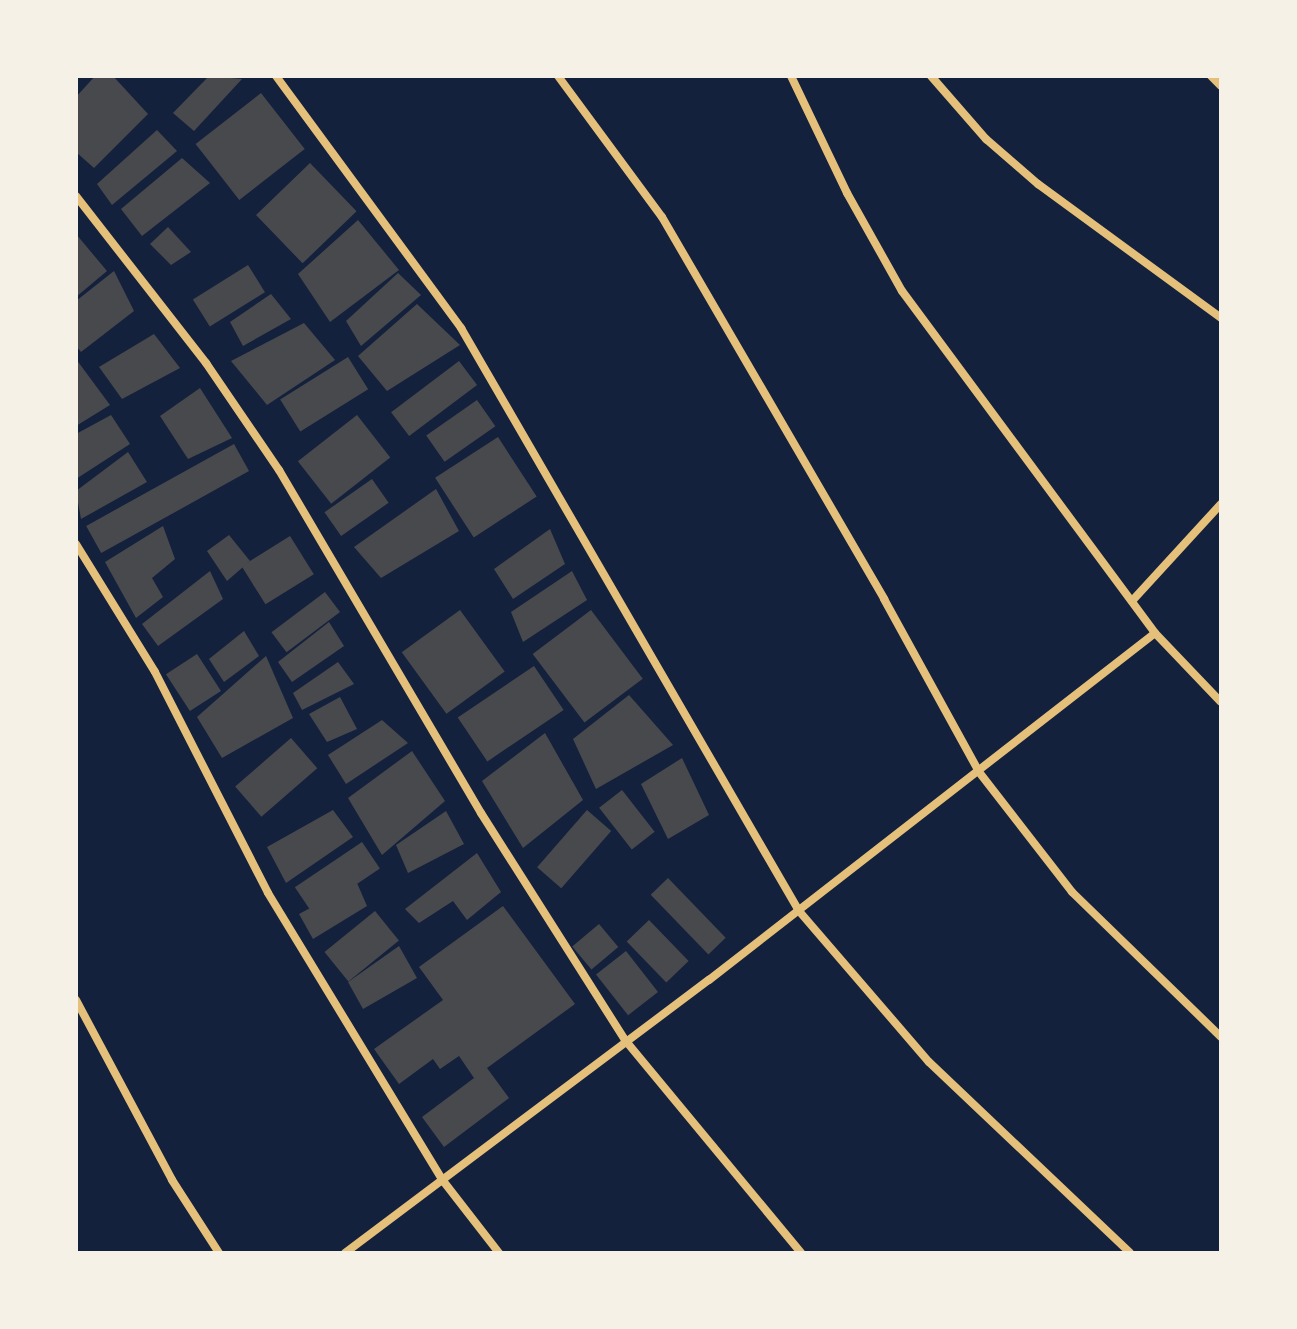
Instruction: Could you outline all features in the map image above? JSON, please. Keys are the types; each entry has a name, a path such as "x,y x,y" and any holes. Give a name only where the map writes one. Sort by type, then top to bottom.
{"street":[{"path":"276,76 461,328 799,911 929,1062 1130,1253"},
{"path":"558,76 662,217 979,772 1072,892 1221,1037"},
{"path":"791,76 847,193 902,291 1155,633 1221,702"},
{"path":"931,76 986,139 1038,184 1221,318"},
{"path":"1211,76 1221,86"},
{"path":"76,196 206,363 279,470 481,813 625,1040 801,1253"},
{"path":"1132,601 1221,504"},
{"path":"76,544 155,672 268,893 444,1182 499,1253"},
{"path":"345,1253 444,1182 625,1040 799,911 1155,633"},
{"path":"76,1000 172,1180 219,1253"}],"building":[{"path":"95,76 113,76 148,114 94,168 76,152 76,97"},
{"path":"209,76 242,79 194,131 173,113"},
{"path":"261,93 305,149 239,200 196,144"},
{"path":"157,130 177,151 112,205 97,184"},
{"path":"182,158 210,183 142,236 121,209"},
{"path":"310,163 357,211 303,263 256,215"},
{"path":"358,220 399,270 330,322 298,274"},
{"path":"168,227 191,252 171,265 150,244"},
{"path":"76,234 107,271 76,297"},
{"path":"248,265 265,292 210,327 193,299"},
{"path":"114,271 134,311 81,352 76,346 76,301"},
{"path":"398,273 421,295 361,346 346,321"},
{"path":"271,294 291,319 243,346 230,322"},
{"path":"417,304 460,345 387,391 358,356"},
{"path":"304,323 335,360 267,405 231,361"},
{"path":"154,334 180,368 122,399 99,367"},
{"path":"348,357 368,389 300,432 280,399"},
{"path":"76,359 110,405 76,426"},
{"path":"459,361 477,385 409,436 391,412"},
{"path":"200,388 232,438 188,459 160,416"},
{"path":"477,400 495,426 445,462 426,436"},
{"path":"111,415 130,444 76,479 76,434"},
{"path":"357,415 390,458 331,504 298,461"},
{"path":"498,437 537,497 474,537 435,478"},
{"path":"234,444 249,471 101,553 86,526"},
{"path":"128,452 147,482 81,519 76,491"},
{"path":"372,479 389,503 341,536 324,512"},
{"path":"436,489 459,531 381,578 354,547"},
{"path":"163,526 175,559 152,578 163,597 136,618 105,562"},
{"path":"550,529 565,564 513,599 494,569"},
{"path":"229,535 250,561 227,581 207,551"},
{"path":"290,536 314,574 266,604 242,566"},
{"path":"210,571 223,599 158,646 142,624"},
{"path":"572,571 587,600 523,642 511,612"},
{"path":"325,592 340,612 287,652 271,632"},
{"path":"460,610 505,671 446,714 402,652"},
{"path":"591,610 643,679 584,723 533,654"},
{"path":"329,622 344,646 292,682 278,662"},
{"path":"244,631 259,656 224,682 209,659"},
{"path":"197,654 221,691 190,711 166,674"},
{"path":"266,656 293,718 222,758 197,717"},
{"path":"338,662 354,684 302,710 293,693"},
{"path":"534,666 564,710 487,761 458,717"},
{"path":"629,695 673,745 596,789 573,739"},
{"path":"340,697 357,729 327,742 309,714"},
{"path":"382,720 408,743 346,784 328,755"},
{"path":"545,733 583,800 523,848 482,781"},
{"path":"291,738 317,768 261,817 235,787"},
{"path":"412,751 445,801 382,855 348,798"},
{"path":"682,758 709,815 668,839 641,784"},
{"path":"622,790 655,832 632,850 599,808"},
{"path":"333,810 353,837 286,883 267,847"},
{"path":"587,810 611,831 561,888 537,867"},
{"path":"446,811 464,844 408,873 396,845"},
{"path":"362,842 380,869 313,914 295,887"},
{"path":"477,853 501,892 467,920 453,901 419,923 405,909"},
{"path":"668,878 726,938 708,954 651,895"},
{"path":"357,883 367,906 313,939 299,914"},
{"path":"503,906 575,1004 487,1068 509,1098 444,1147 422,1117 474,1078 459,1056 440,1069 433,1059 399,1084 374,1049 443,1000 419,967"},
{"path":"375,911 399,941 348,981 324,952"},
{"path":"649,920 689,961 666,983 627,942"},
{"path":"599,924 618,947 591,969 572,946"},
{"path":"399,946 417,978 363,1009 348,982"},
{"path":"626,951 658,992 628,1015 596,974"}]}
